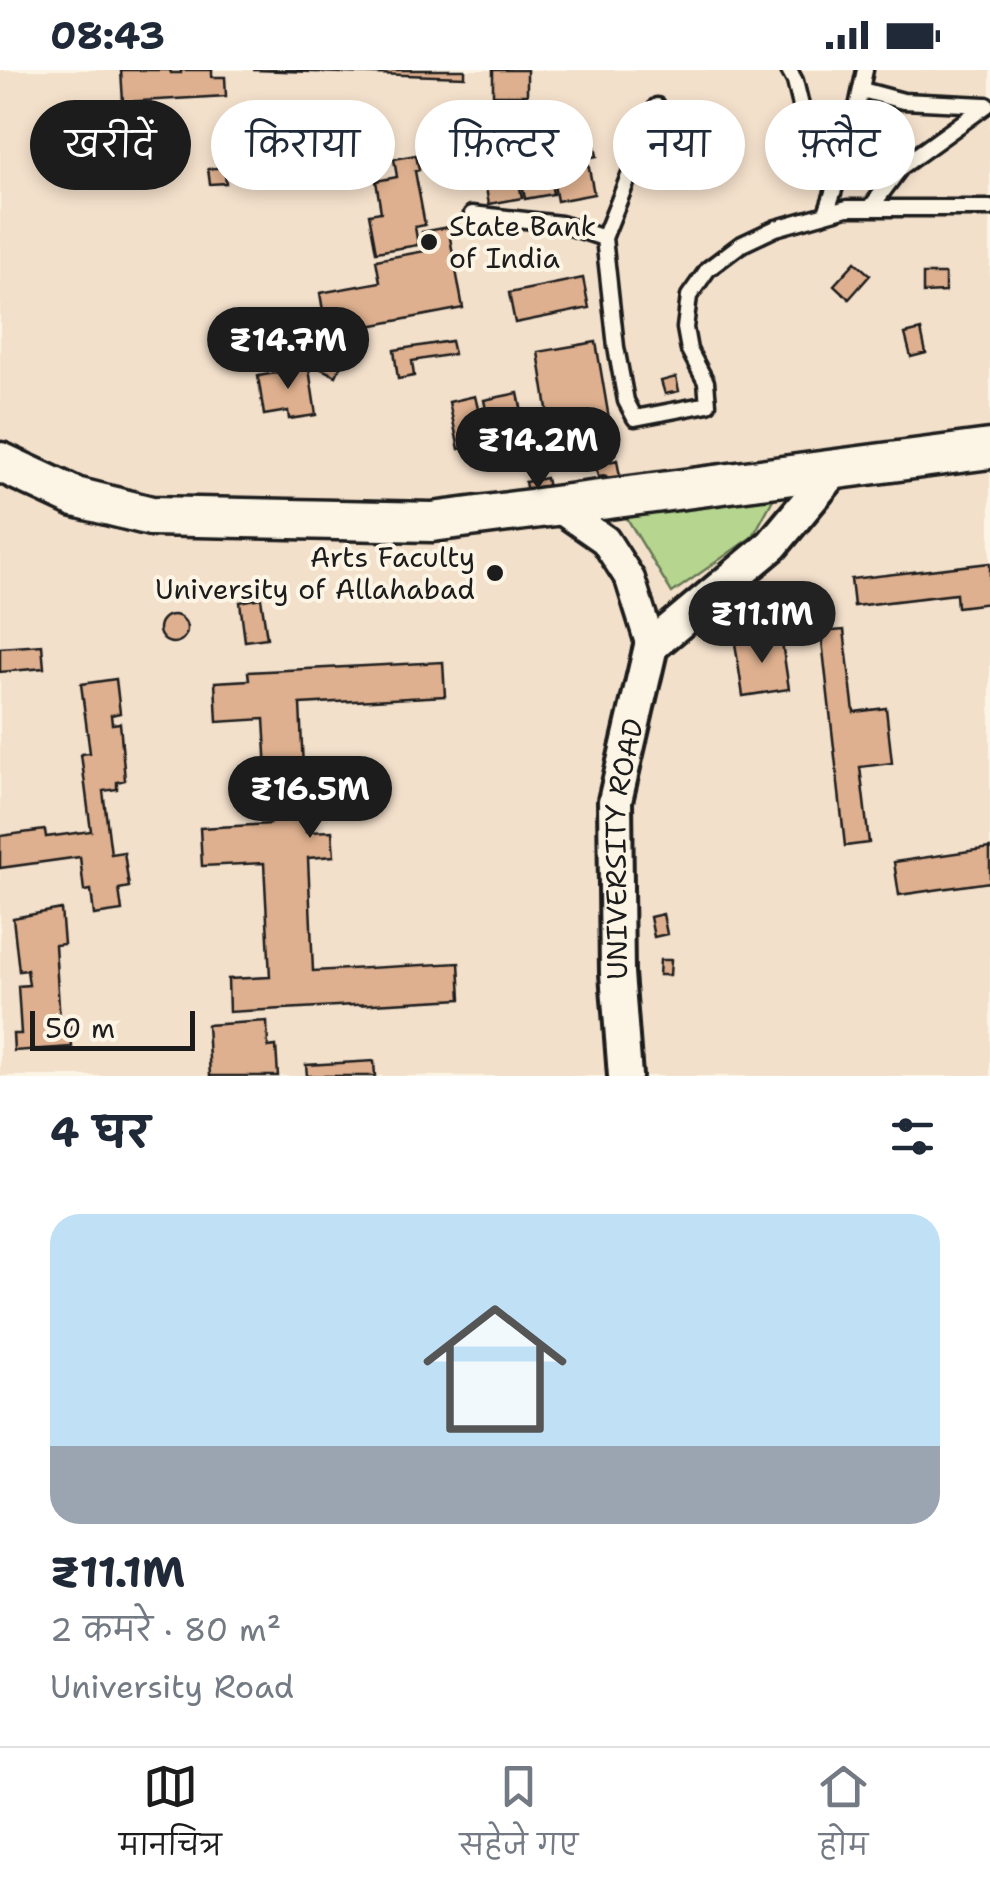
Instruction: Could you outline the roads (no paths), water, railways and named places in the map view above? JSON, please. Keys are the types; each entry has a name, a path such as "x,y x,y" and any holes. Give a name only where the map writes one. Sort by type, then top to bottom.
{"main road":[{"path":"0,462 76,497 151,516 432,522 990,449"}],"street":[{"path":"556,506 606,540 630,579 651,646 772,546 837,466"},
{"name":"UNIVERSITY ROAD","path":"625,1076 617,972 615,801 651,646"}],"lane":[{"path":"788,70 800,100"},
{"path":"860,100 865,70"},
{"path":"862,90 903,100 988,105"},
{"path":"872,207 901,167 988,105"},
{"path":"623,190 604,238 616,347 626,401 635,418 708,404 706,382 689,350 685,328 689,296 708,269 740,245 776,228 826,213 872,207 990,208"},
{"path":"826,213 834,190"},
{"path":"472,214 561,224 604,238"}],"place":[{"name":"State Bank of India","path":"429,242"},
{"name":"Arts Faculty University of Allahabad","path":"495,573"}]}
